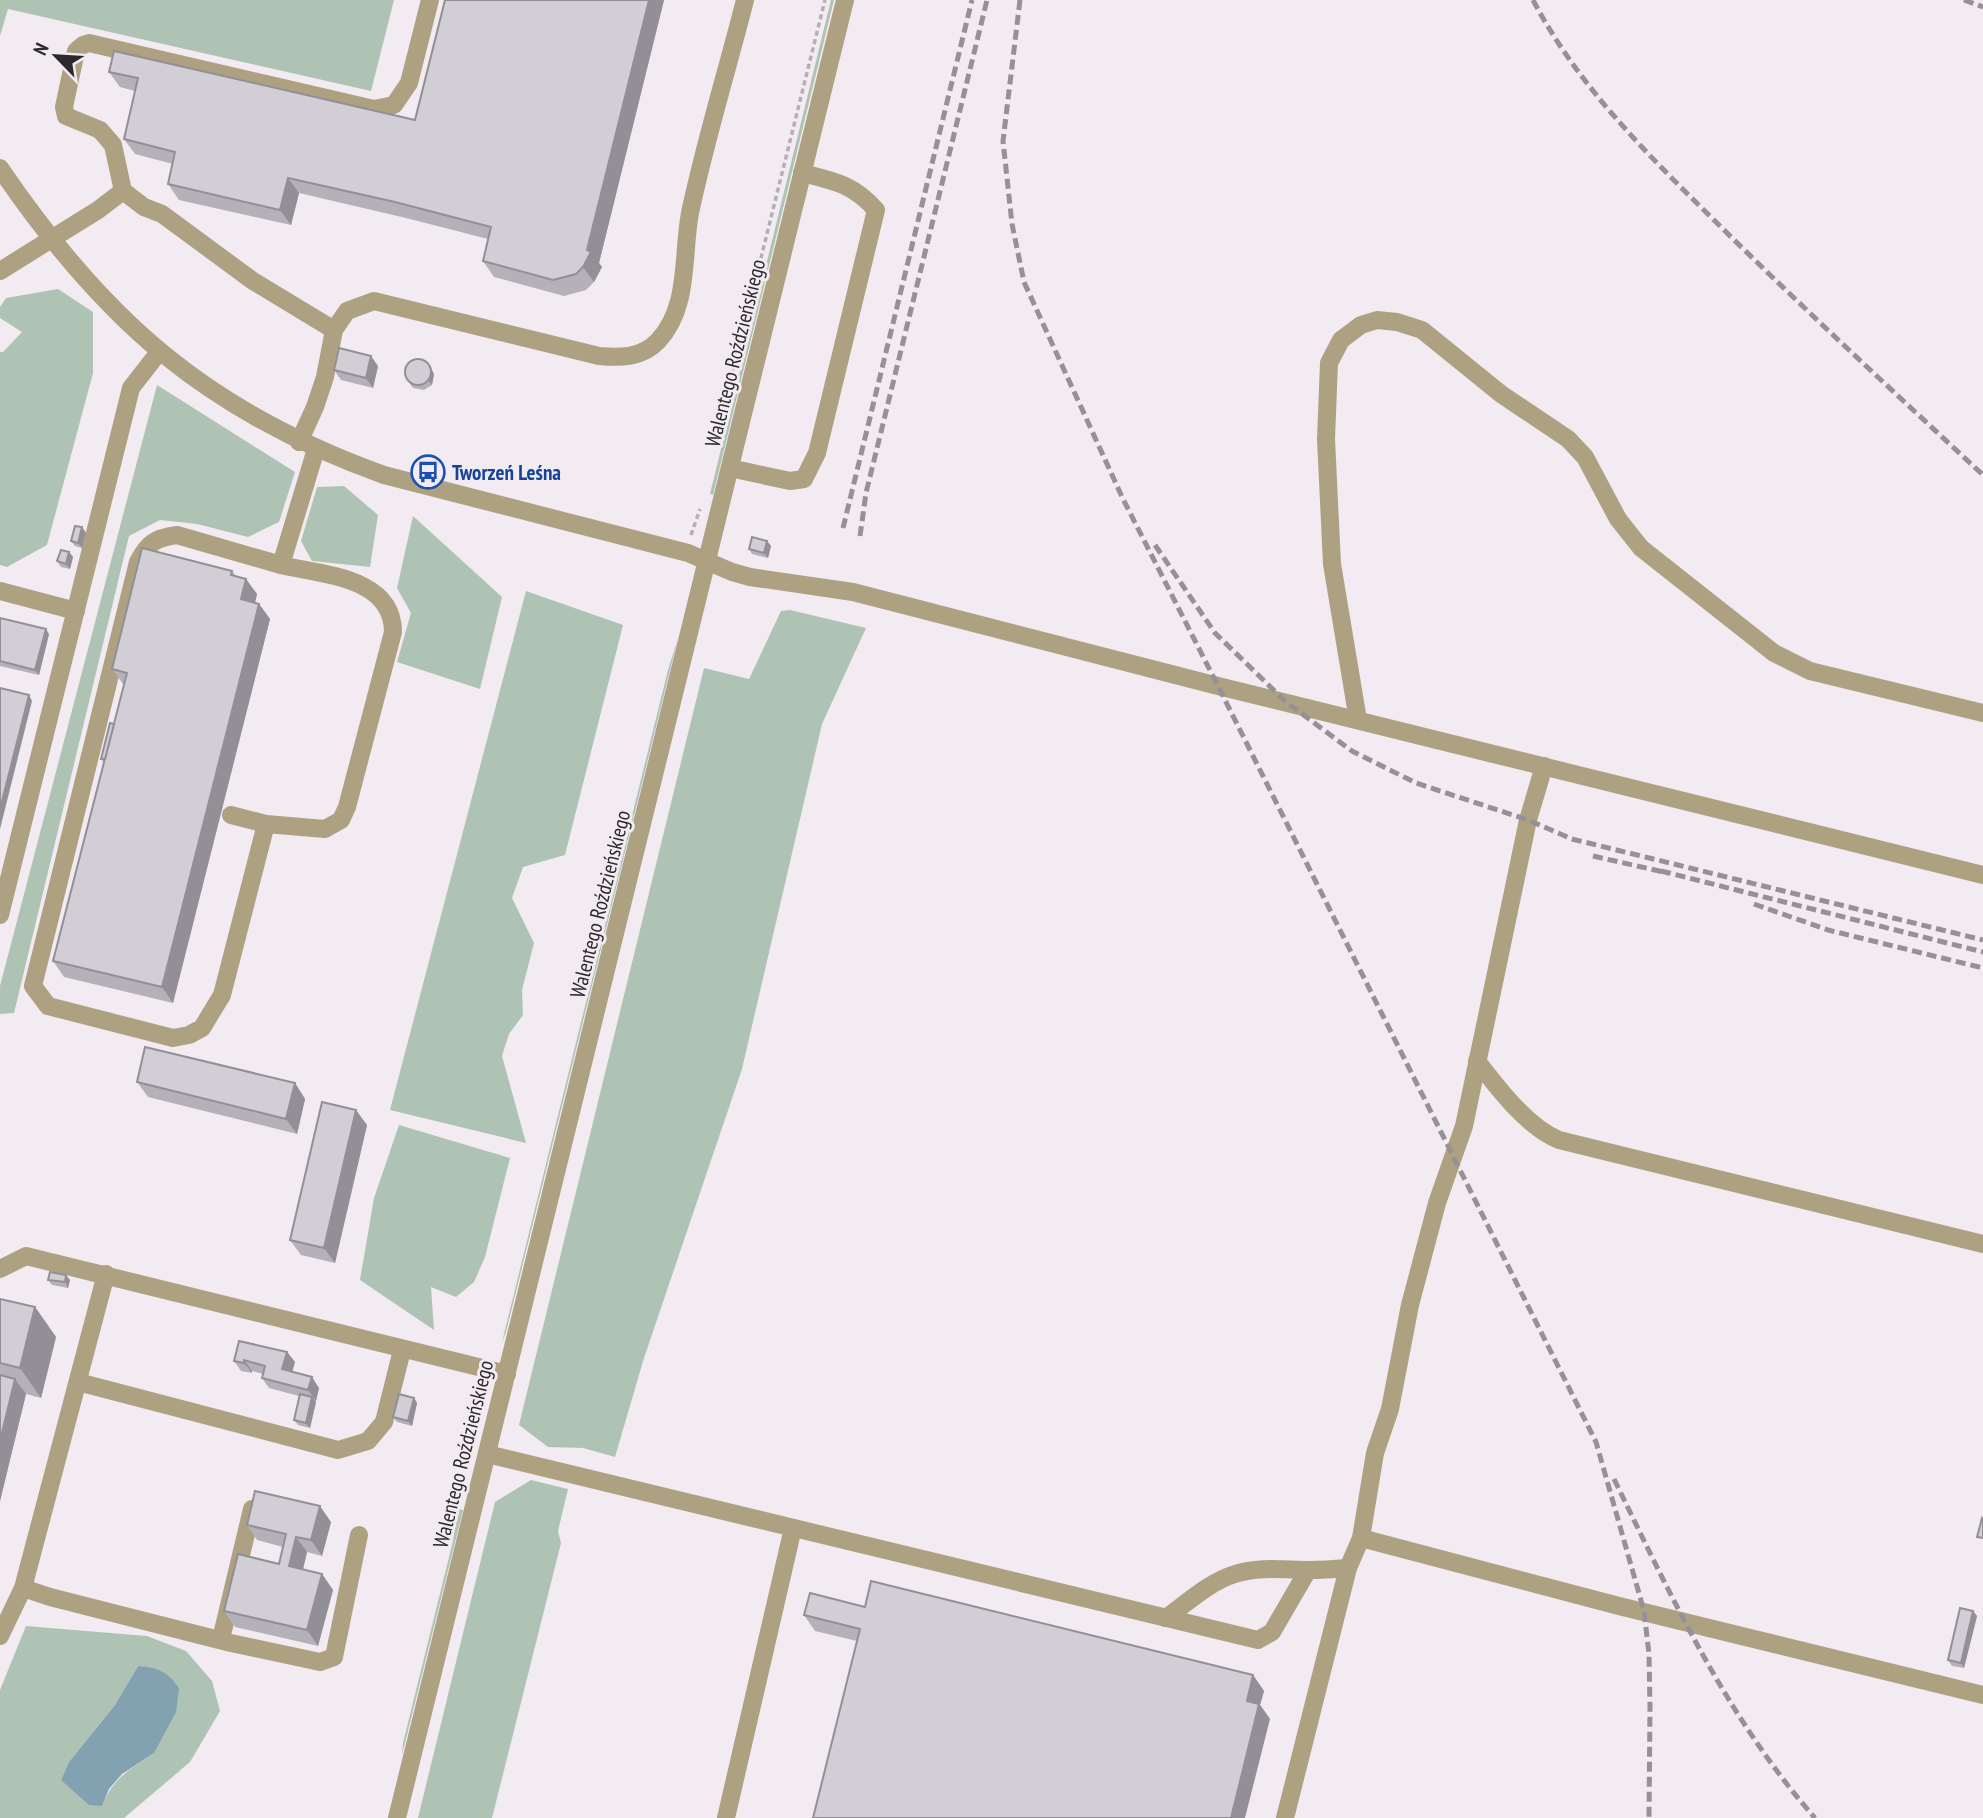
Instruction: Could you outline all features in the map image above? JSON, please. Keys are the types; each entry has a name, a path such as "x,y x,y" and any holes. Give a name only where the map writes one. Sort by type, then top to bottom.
{"street":[{"path":"334,330 253,282 162,214 122,191 113,145 100,130 66,116 64,107 76,51 89,44 373,109 394,105 409,83 430,0"},
{"path":"281,565 334,330 347,312 374,301 598,356 638,355 658,341 675,315 683,280 690,215 745,0"},
{"name":"Walentego Roździeńskiego","path":"397,1818 845,0"},
{"path":"0,168 51,238 94,290 159,352 240,410 308,445 384,475 688,553 750,577 853,592 1983,875"},
{"path":"730,468 790,481 804,479 817,453 876,210 864,195 852,188 802,173"},
{"path":"0,271 98,210 122,191"},
{"path":"1358,720 1332,564 1326,439 1329,363 1340,340 1361,325 1377,320 1397,322 1422,330 1501,394 1568,439 1586,457 1618,519 1641,548 1774,653 1810,671 1982,709"},
{"path":"0,915 131,388 159,352"},
{"path":"231,815 266,824 326,829 341,820 347,807 393,632 393,618 385,603 362,584 281,565 177,535 163,537 147,546 138,562 33,986 48,1006 173,1038 202,1028 222,995 266,824"},
{"path":"0,591 76,611"},
{"path":"1285,1818 1348,1568 1361,1538 1375,1453 1390,1409 1410,1306 1437,1203 1464,1126 1528,820 1544,766"},
{"path":"1477,1061 1539,1131 1559,1140 1983,1244"},
{"path":"0,1269 26,1256 507,1374"},
{"path":"0,1636 23,1588 106,1274"},
{"path":"78,1382 338,1450 368,1441 384,1422 402,1350"},
{"path":"487,1454 1258,1640 1272,1632 1308,1570"},
{"path":"221,1639 252,1509"},
{"path":"726,1818 793,1528"},
{"path":"23,1588 50,1597 320,1662 334,1657 359,1535"},
{"path":"1361,1538 1619,1606 1983,1695"},
{"path":"1166,1618 1215,1583 1233,1574 1288,1568 1348,1568"}],"path":[{"path":"723,415 825,0"},
{"path":"692,530 702,503"}],"green space":[{"path":"0,0 394,0 371,91 8,9 0,36"},
{"path":"831,0 834,0 713,495 710,494"},
{"path":"58,289 93,312 93,373 47,545 7,567 0,565 0,352 22,332 0,318 0,307 6,298"},
{"path":"157,385 295,472 279,522 248,537 197,524 160,520 129,536 14,1013 0,1014 0,986"},
{"path":"344,486 378,515 370,567 312,561 301,541 317,487"},
{"path":"413,516 502,597 480,689 397,662 411,613 397,588"},
{"path":"526,591 623,625 565,855 523,867 512,898 534,943 522,990 523,1015 509,1034 502,1056 526,1143 390,1110"},
{"path":"790,610 866,628 822,724 742,1069 644,1358 615,1457 583,1448 548,1447 519,1425 704,668 749,679 781,611"},
{"path":"678,638 506,1332 502,1342 668,670"},
{"path":"399,1125 510,1158 485,1257 474,1282 456,1297 431,1287 434,1330 360,1280 374,1198"},
{"path":"531,1480 568,1489 558,1531 561,1543 492,1818 418,1818 495,1502"},
{"path":"457,1509 463,1510 402,1755 453,1541"},
{"path":"26,1626 147,1636 186,1651 212,1681 220,1711 190,1762 124,1818 0,1818 0,1690","holes":["138,1666 154,1753 117,1781 102,1806 61,1780 69,1762 115,1705"]}],"water":[{"path":"138,1666 162,1671 175,1682 179,1688 176,1712 154,1753 122,1774 109,1789 102,1806 89,1805 61,1780 69,1762 115,1705"}],"building":[{"path":"445,0 649,0 587,250 591,252 576,274 553,280 483,261 491,227 288,178 280,210 168,184 175,152 124,139 138,78 109,72 114,51 415,120"},
{"path":"339,348 371,356 366,378 334,370"},
{"path":"418,359 427,363 431,372 427,381 418,385 409,381 405,372 409,363"},
{"path":"75,526 82,527 78,543 71,541"},
{"path":"752,537 767,541 764,553 749,549"},
{"path":"142,548 232,571 231,575 246,579 241,599 259,604 162,987 53,961 127,673 112,669"},
{"path":"61,550 69,552 66,564 57,561"},
{"path":"0,618 46,629 35,670 0,661"},
{"path":"0,688 29,695 0,809"},
{"path":"110,723 114,724 105,759 101,759"},
{"path":"145,1047 295,1083 286,1119 137,1082"},
{"path":"322,1102 356,1110 324,1248 290,1240"},
{"path":"50,1272 66,1275 65,1282 48,1280"},
{"path":"0,1299 35,1307 20,1368 0,1363"},
{"path":"239,1341 287,1352 282,1369 312,1377 308,1390 262,1378 265,1366 244,1360 244,1363 234,1361"},
{"path":"0,1375 15,1379 0,1441"},
{"path":"300,1394 312,1397 306,1423 294,1420"},
{"path":"399,1394 414,1398 408,1421 393,1417"},
{"path":"255,1491 320,1506 311,1540 296,1537 289,1566 322,1574 307,1630 224,1611 238,1554 279,1564 286,1534 247,1525"},
{"path":"1983,1519 1983,1538 1977,1537"},
{"path":"871,1581 1253,1675 1247,1701 1259,1704 1231,1818 813,1818 860,1629 804,1615 810,1593 865,1607"},
{"path":"1960,1608 1973,1611 1961,1663 1948,1660"}],"railway":[{"path":"843,528 972,0"},
{"path":"860,536 866,493 987,0"},
{"path":"1020,0 1003,141 1012,224 1024,282 1123,499 1596,1442 1644,1611 1649,1654 1649,1818"},
{"path":"1533,0 1572,63 1643,148 1786,290 1983,475"},
{"path":"1964,0 1983,7"},
{"path":"1155,545 1215,633 1286,702 1352,751 1416,783 1528,820 1572,839 1983,940"},
{"path":"1593,856 1668,873"},
{"path":"1661,871 1983,952"},
{"path":"1754,904 1828,930 1983,968"},
{"path":"1614,1479 1703,1656 1755,1740 1783,1780 1815,1818"}],"place":[{"name":"Tworzeń Leśna","path":"428,472"}]}
